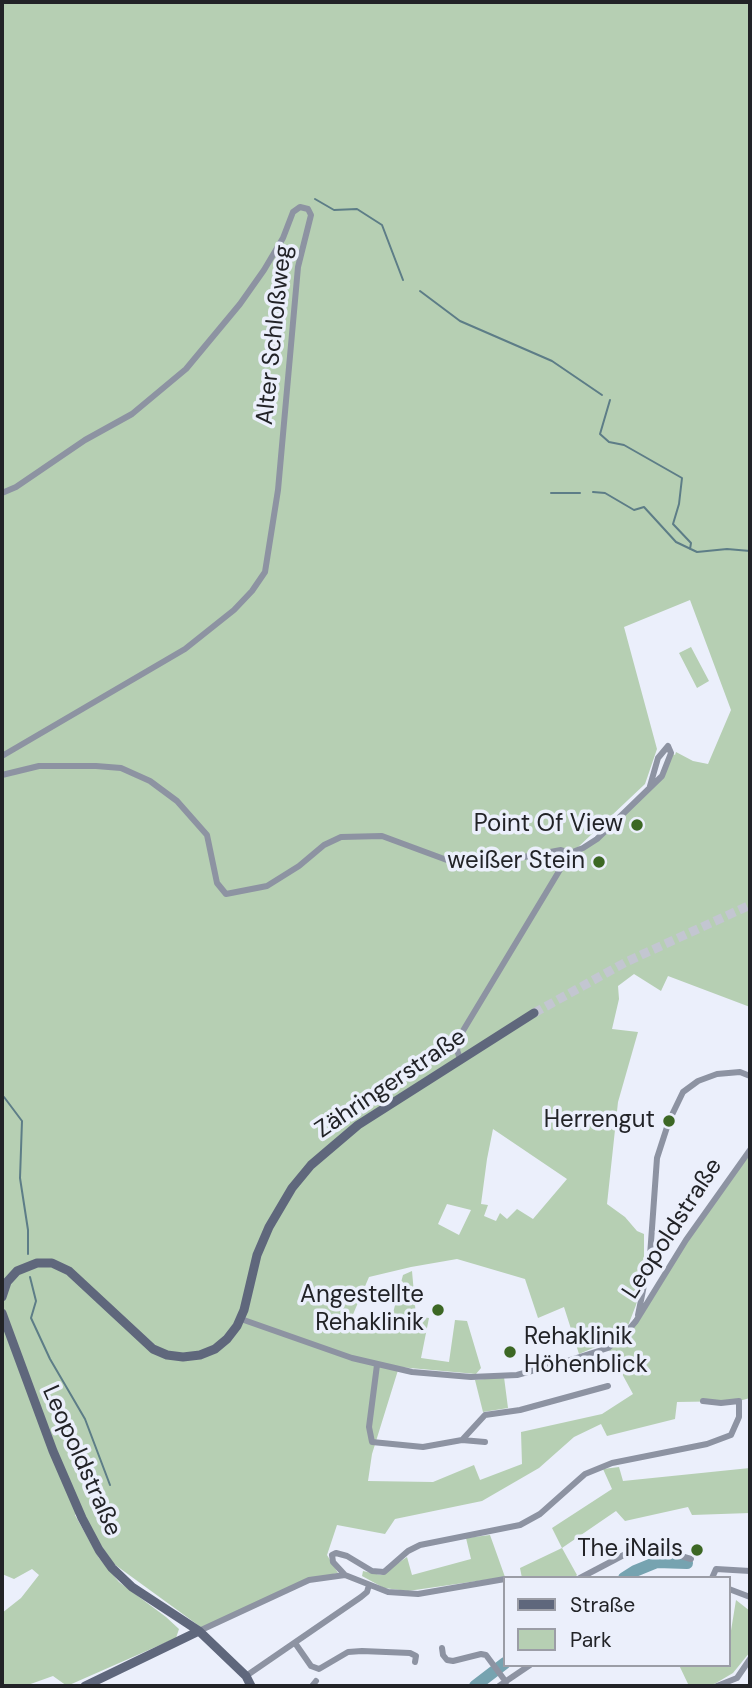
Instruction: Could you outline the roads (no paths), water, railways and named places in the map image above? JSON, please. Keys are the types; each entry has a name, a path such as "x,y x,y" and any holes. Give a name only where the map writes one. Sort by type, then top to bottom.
{"main road":[{"name":"Zähringerstraße","path":"241,1319 262,1241 283,1201 301,1176 345,1135 534,1013"},
{"path":"2,1297 8,1282 23,1267 44,1262 59,1265 146,1344 175,1357 192,1357 215,1349 233,1333 241,1319"},
{"name":"Leopoldstraße","path":"2,1313 48,1439 99,1550 112,1568 132,1587 199,1631 246,1676 251,1686"},
{"path":"85,1686 199,1631"}],"street":[{"name":"Alter Schloßweg","path":"2,493 16,487 85,440 132,414 186,369 264,271 283,238 293,212 300,207 308,209 311,215 298,267 278,490 265,572 234,610 185,649 2,756"},
{"path":"460,1059 457,1049 461,1034 570,853 597,839 662,776 671,753 668,746 658,758 650,786"},
{"path":"2,775 39,766 96,766 121,768 150,781 177,801 207,835 217,883 226,894 267,886 299,866 324,845 341,837 382,836 455,863 487,864 561,850 570,853"},
{"path":"636,1321 650,1256 657,1158 669,1121 683,1092 698,1081 717,1074 740,1072 750,1076"},
{"name":"Leopoldstraße","path":"241,1319 377,1365 426,1374 471,1377 517,1375 608,1348 636,1321 686,1240 750,1150"},
{"path":"377,1365 369,1427 372,1442 422,1447 462,1440 485,1442"},
{"path":"462,1440 485,1415 520,1410 608,1386"},
{"path":"504,1579 418,1594 388,1592 345,1575 333,1562 332,1555 336,1553 347,1556 372,1571 384,1572 408,1550 420,1545 520,1525 540,1514 585,1474 612,1463 671,1452 725,1438 731,1434 739,1417 738,1401 703,1401"},
{"path":"584,1576 647,1546 691,1559"},
{"path":"713,1576 716,1569 750,1571"},
{"path":"199,1631 309,1580 345,1575"},
{"path":"246,1676 361,1597 367,1592 369,1585"},
{"path":"731,1590 750,1597"},
{"path":"295,1643 311,1666 318,1669 348,1652 410,1653 416,1656 415,1662"},
{"path":"442,1648 447,1660 458,1661 486,1655 506,1682"},
{"path":"718,1686 737,1678 750,1660"},
{"path":"499,1686 527,1667"}],"waterway":[{"path":"315,199 334,210 357,209 382,225 403,280"},
{"path":"420,291 460,321 552,361 602,395"},
{"path":"610,400 600,434 609,442 624,445 682,478 673,524 691,543 690,549"},
{"path":"593,492 605,493 634,510 644,507 676,542 697,552 727,549 750,551"},
{"path":"551,493 580,493"},
{"path":"4,1097 22,1121 20,1178 28,1230 28,1254"},
{"path":"30,1277 36,1301 31,1318 50,1359 85,1419 110,1485"},
{"path":"627,1576 657,1562 687,1563"},
{"path":"475,1686 504,1664"}],"tunnel":[{"path":"534,1013 626,962 750,905"}],"place":[{"name":"Point Of View","path":"637,825"},
{"name":"weißer Stein","path":"599,862"},
{"name":"Herrengut","path":"669,1121"},
{"name":"Angestellte Rehaklinik","path":"438,1310"},
{"name":"Rehaklinik Höhenblick","path":"510,1352"},
{"name":"The iNails","path":"697,1550"}]}
